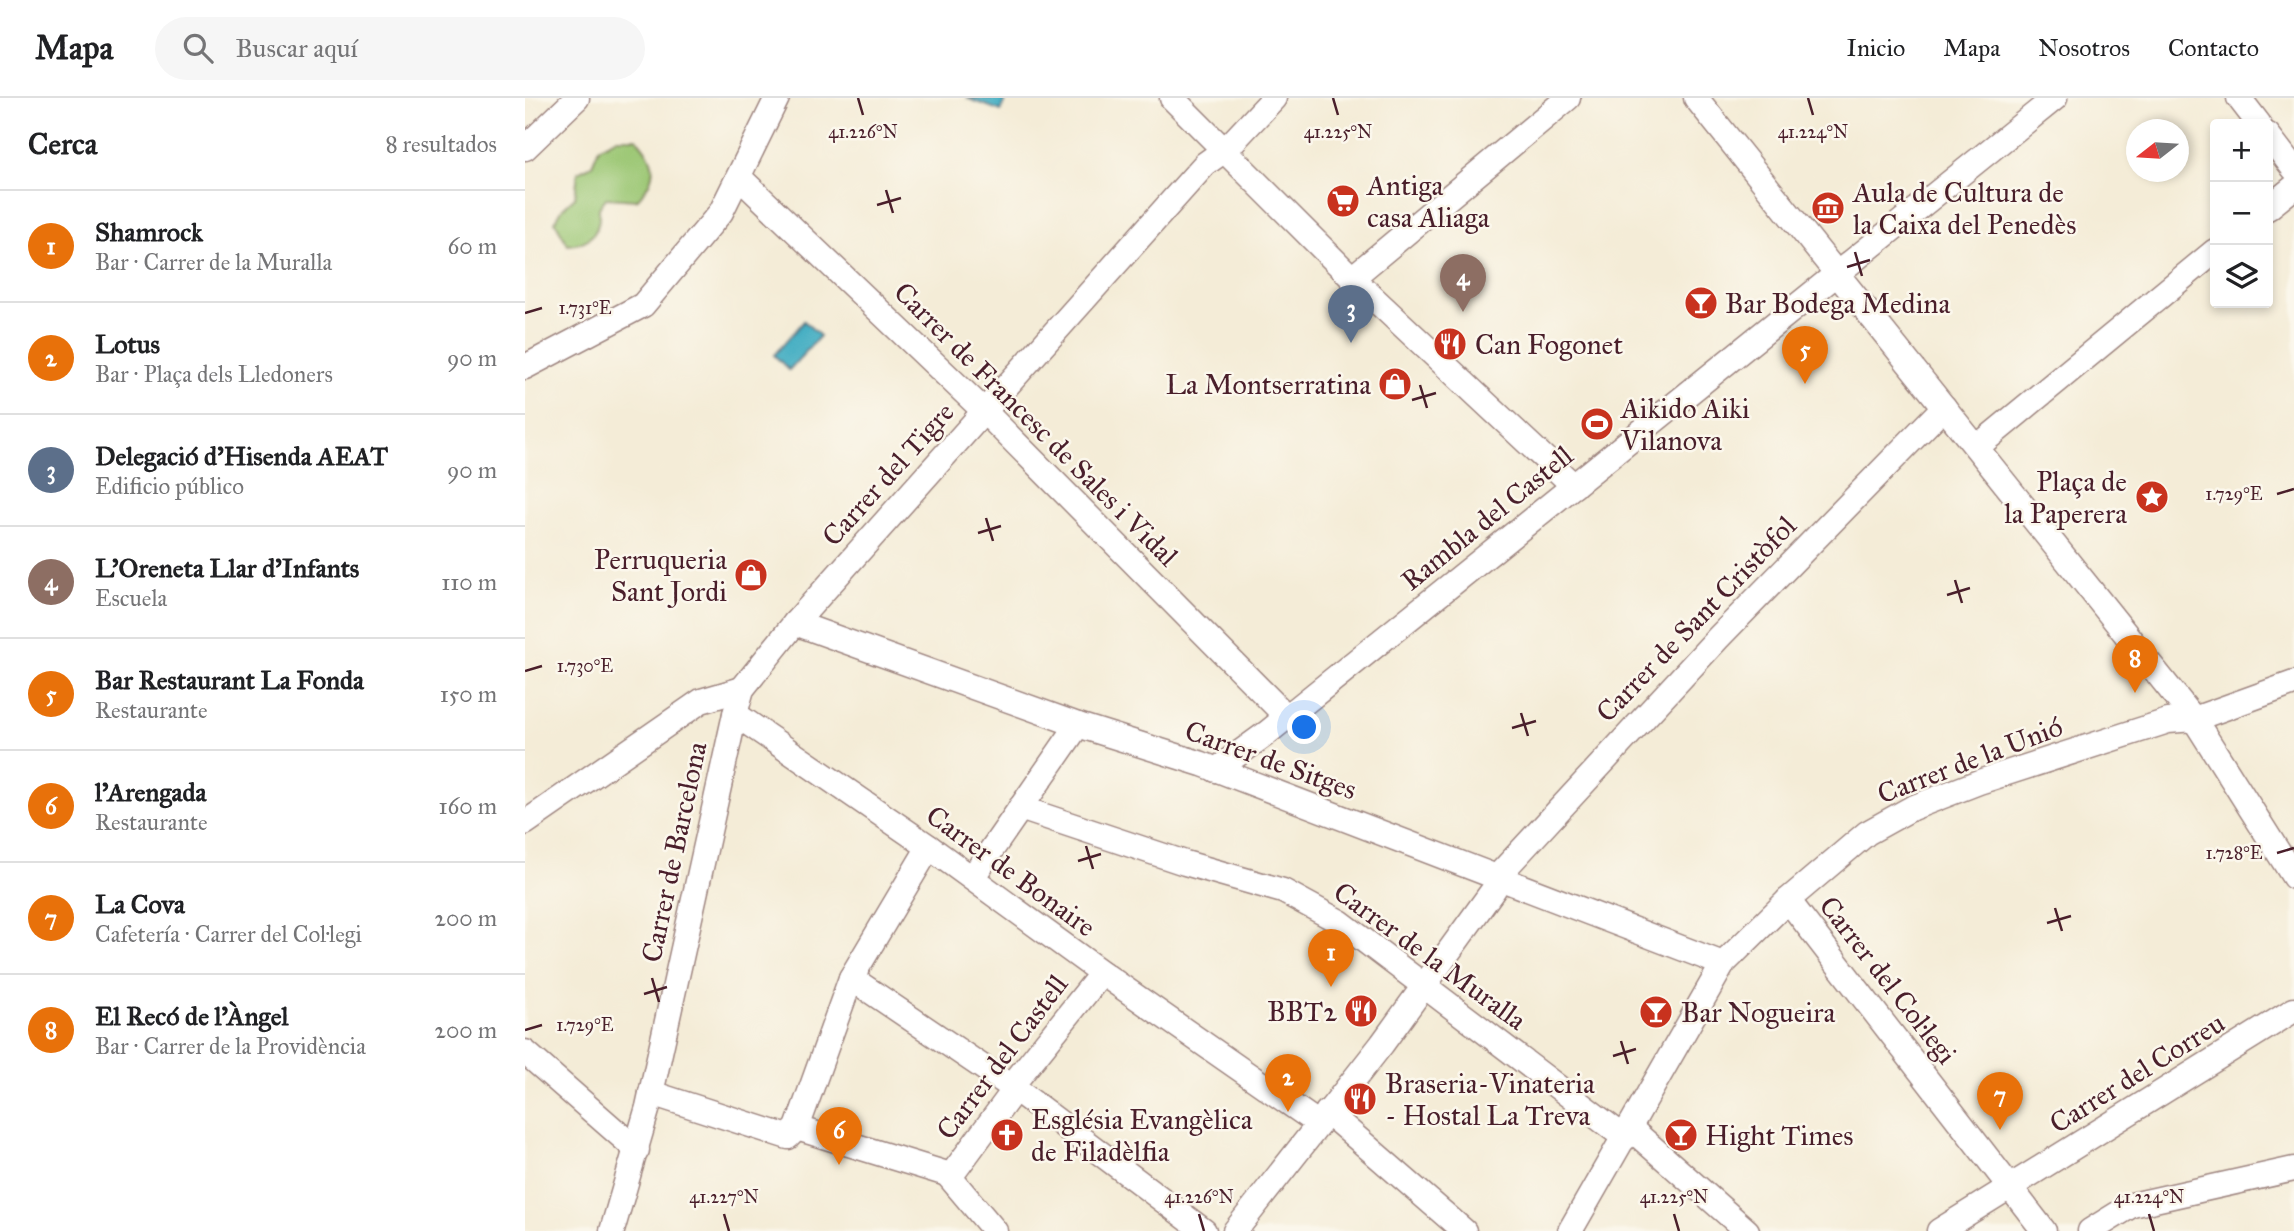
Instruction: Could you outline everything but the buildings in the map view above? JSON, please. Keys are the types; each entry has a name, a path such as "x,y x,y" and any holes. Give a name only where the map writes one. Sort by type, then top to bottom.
{"street":[{"path":"525,148 577,98"},
{"path":"525,367 643,305 722,212 777,98"},
{"path":"1173,98 1352,278 1574,486"},
{"name":"Carrer del Tigre","path":"742,689 795,623 1205,164 1226,149 1274,98"},
{"path":"1352,278 1568,98"},
{"path":"1696,98 2194,719 2294,877"},
{"name":"Rambla del Castell","path":"1216,771 1287,717 2055,98"},
{"path":"2239,98 2255,119"},
{"path":"2273,142 2294,169"},
{"name":"Carrer de Francesc de Sales i Vidal","path":"739,177 984,411 1287,717"},
{"path":"2273,204 2294,187"},
{"path":"1977,447 2210,255"},
{"name":"Carrer de Sant Cristòfol","path":"1235,1231 1382,1044 1494,889 1497,877 1718,638 1944,407"},
{"name":"Carrer de Sitges","path":"795,623 1078,725 1216,771 1723,964"},
{"name":"Carrer de la Unió","path":"1570,1231 1723,964 1788,900 1867,833 1912,808 1979,782 2168,720 2194,719 2294,684"},
{"path":"525,823 701,701 742,689"},
{"name":"Carrer de Barcelona","path":"612,1231 651,1093 742,689"},
{"name":"Carrer de Bonaire","path":"735,714 929,847 1102,973 1252,1075 1323,1118 1464,1231"},
{"path":"972,878 1078,725"},
{"name":"Carrer de la Muralla","path":"1020,808 1185,863 1283,891 1340,922 1628,1133 1747,1231"},
{"path":"793,1132 851,978 929,847"},
{"name":"Carrer del Col·legi","path":"1788,900 2044,1231"},
{"name":"Carrer del Castell","path":"950,1177 1015,1089 1017,1079 1102,973"},
{"path":"851,978 1015,1089 1203,1231"},
{"name":"Carrer del Correu","path":"1939,1231 2294,1010"},
{"path":"525,1052 637,1150"},
{"path":"651,1093 950,1177 995,1231"},
{"path":"2089,1231 2132,1205 2294,1169"}],"green space":[{"path":"617,138 636,138 643,146 653,169 649,183 637,200 606,198 599,208 598,223 593,234 583,242 568,245 555,222 563,208 575,197 578,172 592,165 599,148"}],"water":[{"path":"966,98 1006,98 1001,111"},
{"path":"804,321 820,336 789,370 774,355"}],"place":[{"name":"Antiga casa Aliaga","path":"1343,201"},
{"name":"Aula de Cultura de la Caixa del Penedès","path":"1828,208"},
{"name":"Bar Bodega Medina","path":"1701,303"},
{"name":"L'Oreneta Llar d'Infants","path":"1463,312"},
{"name":"Delegació d'Hisenda AEAT","path":"1351,343"},
{"name":"Can Fogonet","path":"1450,344"},
{"name":"La Montserratina","path":"1395,384"},
{"name":"Bar Restaurant La Fonda","path":"1805,384"},
{"name":"Aikido Aiki Vilanova","path":"1597,424"},
{"name":"Plaça de la Paperera","path":"2152,497"},
{"name":"Perruqueria Sant Jordi","path":"751,575"},
{"name":"El Recó de l'Àngel","path":"2135,693"},
{"name":"Shamrock","path":"1331,987"},
{"name":"BBT2","path":"1361,1011"},
{"name":"Bar Nogueira","path":"1656,1012"},
{"name":"Braseria-Vinateria - Hostal La Treva","path":"1360,1099"},
{"name":"Lotus","path":"1288,1112"},
{"name":"La Cova","path":"2000,1130"},
{"name":"Església Evangèlica de Filadèlfia","path":"1007,1135"},
{"name":"Hight Times","path":"1681,1135"},
{"name":"l'Arengada","path":"839,1165"}]}
